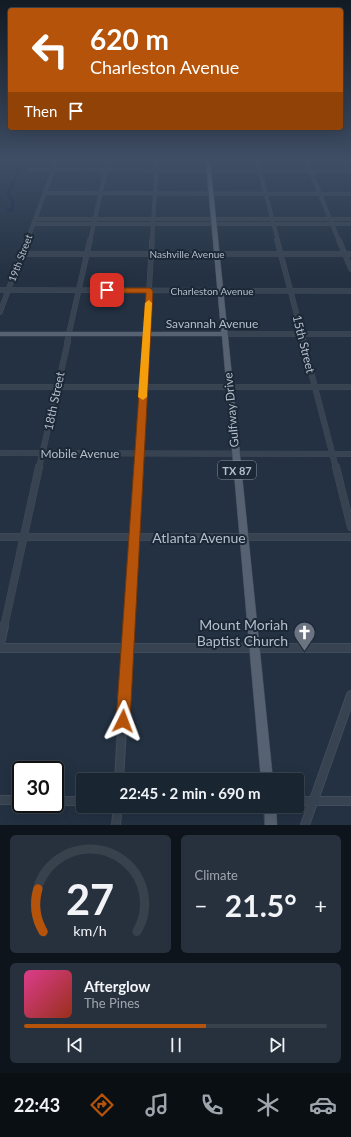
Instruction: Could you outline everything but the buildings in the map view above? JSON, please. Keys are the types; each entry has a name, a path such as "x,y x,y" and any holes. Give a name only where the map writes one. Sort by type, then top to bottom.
{"main road":[{"name":"Gulfway Drive","path":"211,198 266,773"},
{"name":"Savannah Avenue","path":"0,334 224,334"},
{"path":"270,813 271,825"}],"street":[{"name":"19th Street","path":"0,312 43,198"},
{"name":"18th Street","path":"0,643 99,198"},
{"path":"119,773 155,198"},
{"name":"15th Street","path":"267,198 351,527"},
{"path":"322,198 351,269"},
{"path":"36,219 351,224"},
{"path":"273,222 351,219"},
{"path":"34,224 94,221"},
{"name":"Nashville Avenue","path":"22,254 351,254"},
{"name":"Charleston Avenue","path":"0,290 351,291"},
{"name":"Savannah Avenue","path":"224,334 351,334"},
{"path":"0,387 351,388"},
{"name":"Mobile Avenue","path":"0,453 351,454"},
{"name":"Atlanta Avenue","path":"0,537 351,537"},
{"path":"0,648 351,648"},
{"path":"305,825 351,695"},
{"path":"0,800 12,800"},
{"path":"64,801 76,801"},
{"path":"304,801 351,801"},
{"path":"116,825 117,813"}],"waterway":[{"path":"8,210 12,210 13,203 11,198"}],"slow traffic":[{"path":"143,397 149,303"}],"place":[{"name":"Mount Moriah Baptist Church","path":"304,652"}],"route":[{"path":"107,290 150,291 123,721"}]}
